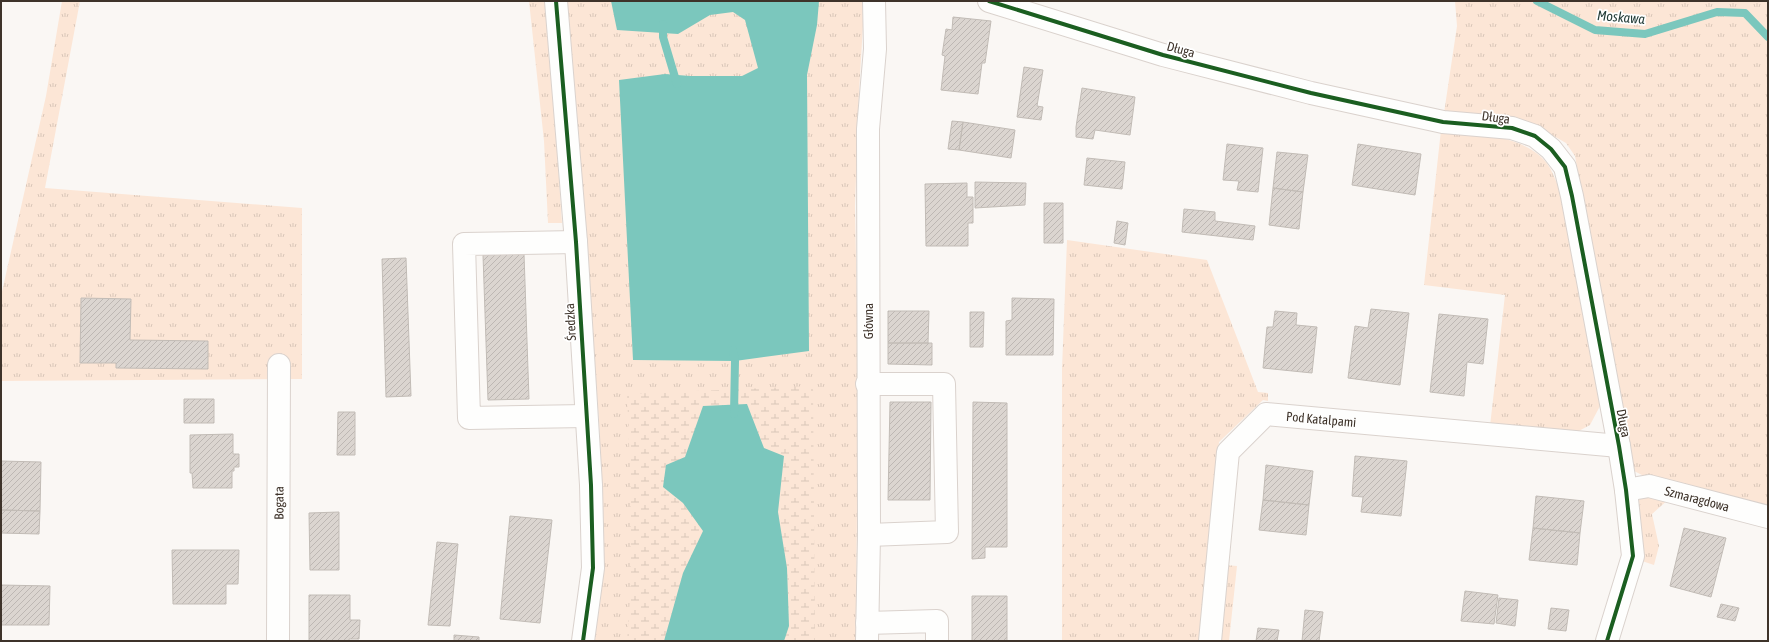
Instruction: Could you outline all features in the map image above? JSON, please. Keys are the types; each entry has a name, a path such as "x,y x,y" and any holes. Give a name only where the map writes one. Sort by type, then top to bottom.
{"street":[{"name":"Średzka","path":"556,1 576,242 591,485 593,568 583,641"},
{"name":"Główna","path":"867,632 869,536 868,129 875,49 874,1"},
{"name":"Długa","path":"989,1 1163,55 1259,81 1443,122 1512,128 1535,136 1551,149 1565,167 1626,490 1633,556 1607,641"},
{"path":"576,242 464,244 469,418 586,416"},
{"name":"Bogata","path":"278,641 279,365"},
{"path":"868,384 944,384 947,532 869,536"},
{"name":"Pod Katalpami","path":"1210,641 1228,452 1266,414 1618,446"},
{"name":"Szmaragdowa","path":"1626,490 1649,486 1768,517"},
{"path":"867,632 937,621 937,641"}],"green space":[{"path":"62,1 80,1 45,188 302,208 302,379 1,381 1,296 46,96"},
{"path":"529,1 547,1 562,223 548,223 544,141"},
{"path":"567,1 862,1 863,25 855,206 858,361 856,641 594,641 600,604 604,532 599,421"},
{"path":"1455,1 1768,1 1768,508 1646,477 1632,470 1575,156 1566,143 1543,130 1444,113 1457,26"},
{"path":"1441,130 1485,135 1516,142 1530,149 1541,157 1553,173 1559,188 1600,393 1600,406 1590,425 1575,433 1490,426 1505,295 1424,285"},
{"path":"1067,240 1207,260 1258,392 1268,393 1268,401 1263,400 1219,442 1202,641 1062,641 1062,369"},
{"path":"813,386 815,641 784,641 789,626 787,568 778,512 784,457 764,448 747,404 703,406 685,457 663,487 683,503 703,531 683,573 664,641 627,641 631,585 631,490 627,394"},
{"path":"1646,493 1670,498 1652,514 1659,546 1654,565 1642,561 1639,500"},
{"path":"1225,565 1237,566 1229,641 1219,641"}],"water":[{"path":"611,1 819,1 817,25 807,75 809,351 735,361 633,360 619,80 665,74 690,76 742,76 758,68 745,20 733,12 710,15 678,34 617,30"},
{"path":"747,404 764,448 784,456 778,512 787,568 789,626 784,641 664,641 683,573 703,531 683,503 663,487 666,465 685,457 703,406"}],"building":[{"path":"953,17 991,21 985,63 982,63 978,94 941,90 945,56 942,55 946,29 952,30"},
{"path":"1024,67 1043,70 1037,106 1043,107 1041,120 1017,117"},
{"path":"1082,88 1135,97 1130,135 1095,130 1093,139 1076,137 1076,127"},
{"path":"952,121 963,122 959,150 948,149"},
{"path":"963,122 1015,130 1011,158 959,150"},
{"path":"1227,144 1263,148 1258,192 1237,190 1239,181 1223,180"},
{"path":"1358,144 1421,154 1415,195 1352,185"},
{"path":"1277,152 1308,155 1303,192 1273,188"},
{"path":"1087,158 1125,162 1122,189 1084,185"},
{"path":"975,182 1026,183 1025,205 975,208"},
{"path":"967,183 967,197 973,197 973,223 968,223 968,246 926,246 925,184"},
{"path":"1273,188 1303,192 1299,229 1269,225"},
{"path":"1044,203 1063,203 1063,243 1044,243"},
{"path":"1184,209 1215,212 1215,221 1255,226 1253,240 1182,232"},
{"path":"1117,221 1128,223 1125,245 1114,243"},
{"path":"524,254 529,399 488,400 483,255"},
{"path":"406,258 411,396 386,397 382,259"},
{"path":"81,298 131,299 130,340 208,341 208,369 116,368 116,363 80,363"},
{"path":"1012,298 1054,299 1053,355 1006,355 1006,321 1012,320"},
{"path":"1371,309 1409,313 1400,385 1348,378 1355,326 1368,328"},
{"path":"888,311 929,311 928,343 888,343"},
{"path":"1275,311 1297,313 1296,325 1317,327 1312,373 1263,368 1267,327 1273,327"},
{"path":"970,312 984,312 983,347 970,347"},
{"path":"1439,314 1488,319 1483,364 1467,362 1464,396 1430,392"},
{"path":"888,343 932,343 932,365 888,364"},
{"path":"184,399 214,399 214,423 184,423"},
{"path":"890,402 931,402 930,500 888,500"},
{"path":"973,402 1007,403 1007,547 985,547 985,558 972,559"},
{"path":"338,412 355,412 355,455 337,455"},
{"path":"233,434 233,454 239,454 239,467 234,467 234,471 232,471 232,488 193,488 192,473 190,473 190,435"},
{"path":"1355,456 1407,461 1401,516 1361,512 1363,497 1352,496"},
{"path":"1,461 41,462 40,511 1,510"},
{"path":"1266,465 1313,471 1309,505 1263,500"},
{"path":"1536,496 1584,501 1580,533 1533,528"},
{"path":"1263,500 1309,505 1306,535 1259,530"},
{"path":"1,510 40,511 39,534 1,533"},
{"path":"339,512 339,570 310,570 309,513"},
{"path":"510,516 552,520 540,623 500,619"},
{"path":"1533,528 1580,533 1577,565 1529,560"},
{"path":"1684,528 1726,538 1711,597 1670,586"},
{"path":"437,542 458,544 450,626 428,625"},
{"path":"172,550 239,550 238,584 226,584 226,604 173,604"},
{"path":"1,585 50,586 49,625 1,625"},
{"path":"1465,591 1498,595 1494,624 1461,621"},
{"path":"309,595 350,595 350,620 360,620 359,639 349,639 349,641 309,641"},
{"path":"972,596 1007,596 1007,641 972,641"},
{"path":"1499,598 1518,600 1515,626 1496,623"},
{"path":"1721,604 1739,608 1735,621 1717,617"},
{"path":"1551,608 1569,610 1566,631 1548,629"},
{"path":"1305,610 1323,612 1319,641 1302,641"},
{"path":"1258,628 1279,630 1277,641 1256,641"},
{"path":"454,635 479,637 479,641 454,641"}],"waterway":[{"name":"Moskawa","path":"1537,1 1595,30 1645,34 1717,12 1745,13 1768,37"},
{"path":"663,24 663,37 677,84"},
{"path":"733,350 735,361 734,414"}],"cycle path":[{"path":"556,1 576,242 591,485 593,568 583,641"},
{"path":"989,1 1163,55 1311,93 1443,122 1512,128 1535,136 1551,149 1565,167 1572,196 1626,490 1633,556 1607,641"}]}
